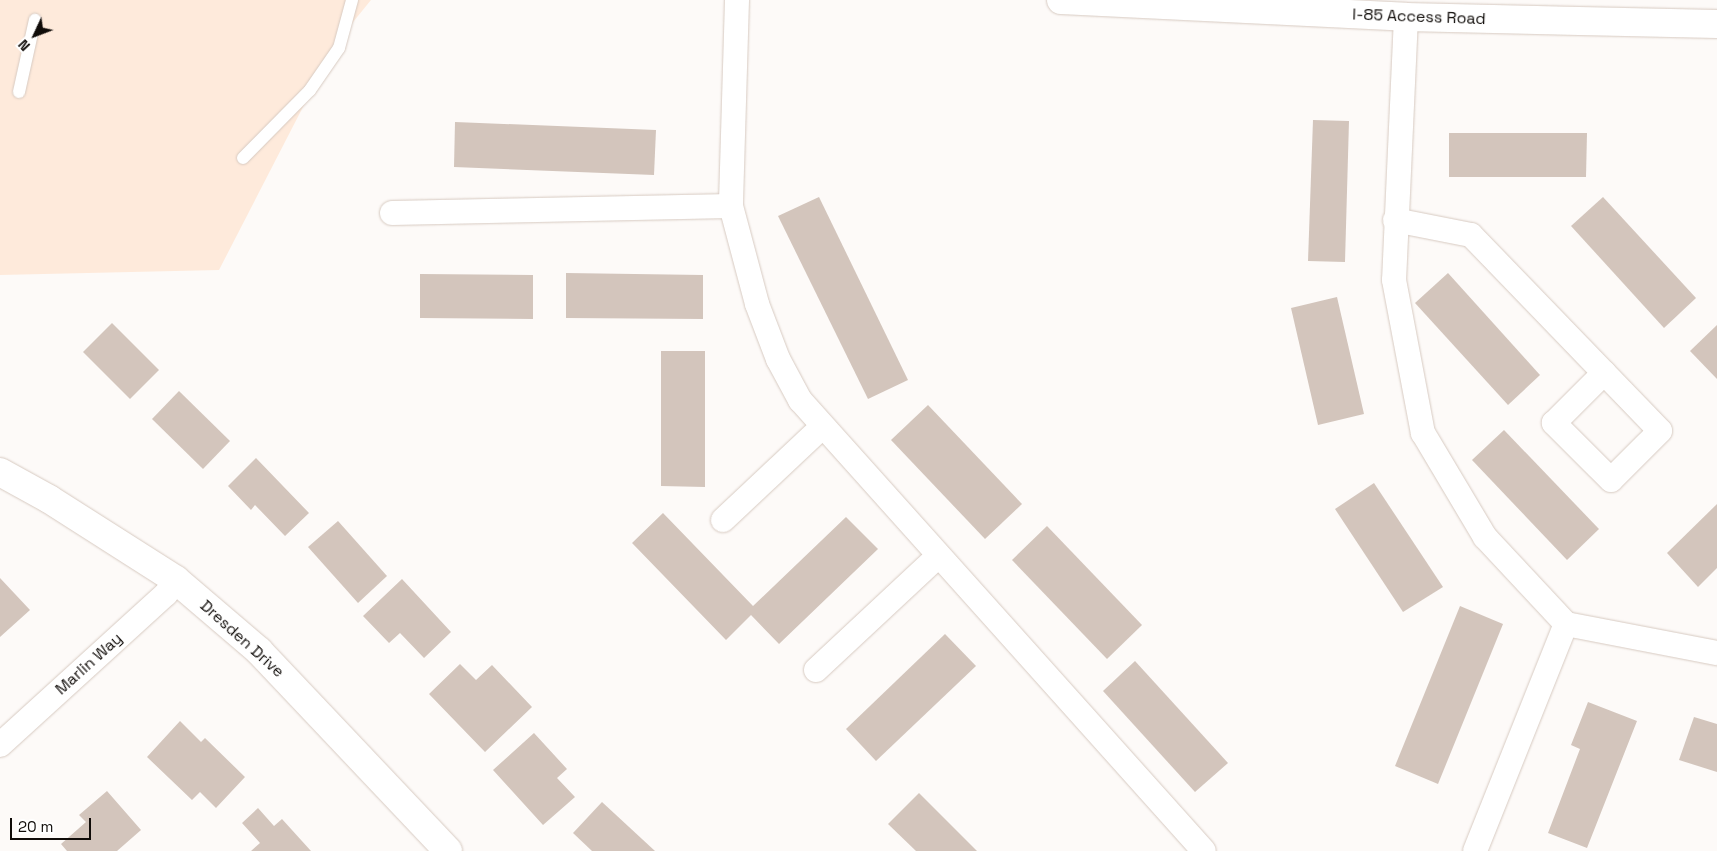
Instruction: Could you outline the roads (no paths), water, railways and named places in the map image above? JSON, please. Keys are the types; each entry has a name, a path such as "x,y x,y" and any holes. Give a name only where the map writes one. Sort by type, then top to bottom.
{"main road":[{"name":"I-85 Access Road","path":"1062,0 1406,17 1717,24"},
{"name":"Dresden Drive","path":"0,472 49,499 176,580 259,651 448,851"}],"street":[{"path":"737,0 731,206 757,304 778,359 800,400 821,428 1204,851"},
{"path":"1406,17 1395,220 1394,280 1423,433 1485,537 1566,624 1717,653"},
{"path":"392,213 731,206"},
{"path":"1395,220 1471,235 1660,431 1611,480 1554,424 1604,373"},
{"path":"723,520 821,428"},
{"path":"816,670 937,557"},
{"name":"Marlin Way","path":"0,745 166,594 176,580"},
{"path":"1475,851 1566,624"}],"lane":[{"path":"243,158 310,90 339,48 352,0"},
{"path":"19,92 35,20"}]}
